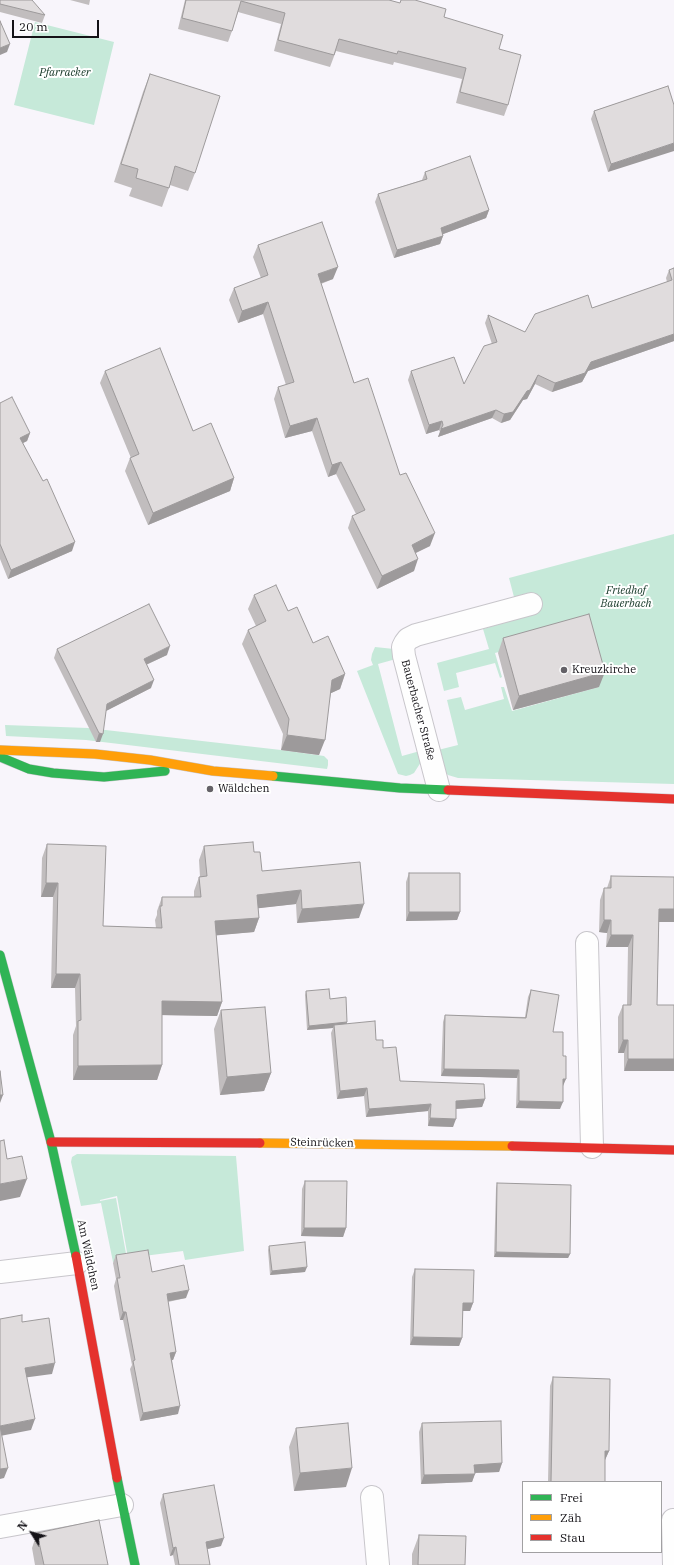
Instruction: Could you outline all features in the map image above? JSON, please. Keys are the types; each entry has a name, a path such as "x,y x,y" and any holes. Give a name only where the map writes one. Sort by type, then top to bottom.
{"street":[{"name":"Bauerbacher Straße","path":"439,790 404,656 403,647 408,640 416,636 531,604"},
{"path":"0,750 95,754 150,760 186,767 385,787 674,799"},
{"path":"0,757 10,762 53,774 104,777 166,771 186,767"},
{"path":"587,943 592,1147"},
{"name":"Am Wäldchen","path":"0,954 6,998 51,1142 78,1263 122,1505 135,1565"},
{"name":"Steinrücken","path":"51,1142 306,1143 592,1147 674,1150"},
{"path":"0,1272 78,1263"},
{"path":"372,1497 378,1565"},
{"path":"0,1527 122,1505"},
{"path":"673,1520 674,1565"}],"green space":[{"name":"Pfarracker","path":"35,22 114,42 94,125 14,105"},
{"name":"Friedhof Bauerbach","path":"674,534 674,784 458,778 448,775 445,772 438,750 458,745 447,700 461,697 465,710 504,699 501,687 504,687 512,711 599,687 584,629 495,653 502,677 500,678 495,663 456,673 459,687 444,691 437,663 489,649 483,629 533,614 528,593 514,597 509,578"},
{"path":"375,647 394,649 396,659 378,664 402,756 420,751 421,762 414,773 410,775 406,776 398,774 357,671 373,665 371,660"},
{"path":"5,725 88,728 281,750 324,756 328,760 328,765 327,769 86,740 6,736"},
{"path":"77,1154 236,1156 244,1251 185,1260 183,1251 128,1258 117,1196 100,1200 116,1198 127,1259 113,1262 101,1203 81,1206 71,1162 72,1157"}],"building":[{"path":"0,0 32,0 45,15 0,4"},
{"path":"186,0 389,0 400,3 401,0 415,0 446,9 444,17 503,35 499,49 521,55 508,105 460,92 466,68 398,51 397,54 339,39 334,55 278,40 285,13 241,1 232,31 182,18"},
{"path":"0,21 10,44 0,48"},
{"path":"150,74 220,96 195,173 175,166 169,188 136,178 138,169 121,164"},
{"path":"668,86 674,105 674,143 611,164 594,111"},
{"path":"470,156 489,210 441,228 443,236 397,250 378,194 427,179 425,172"},
{"path":"322,222 338,267 318,274 354,383 368,378 400,475 406,473 435,533 412,545 418,559 382,576 352,516 365,510 341,462 332,465 317,418 290,426 278,387 294,382 268,302 242,311 234,288 268,275 258,245"},
{"path":"674,268 674,334 591,362 585,373 555,383 538,375 530,390 527,391 513,412 504,414 496,410 441,429 443,425 442,421 429,425 411,371 454,357 464,384 484,346 497,342 488,315 525,332 535,314 588,295 592,308 672,280 669,270"},
{"path":"160,348 193,431 211,423 234,478 153,513 130,458 139,454 105,371"},
{"path":"12,397 30,433 20,438 43,481 47,479 75,542 11,570 0,544 0,403"},
{"path":"276,585 288,611 297,607 313,643 328,636 345,674 332,680 325,740 287,735 289,719 248,630 266,621 254,595"},
{"path":"149,604 170,646 144,659 154,680 107,704 103,734 99,733 57,649"},
{"path":"589,614 605,672 519,696 503,638"},
{"path":"253,842 254,852 260,852 262,871 360,862 364,904 302,909 301,890 257,895 259,918 215,921 222,1002 162,1001 162,1065 78,1066 78,1021 81,1020 80,974 56,974 58,883 46,883 47,844 106,846 103,926 162,928 160,906 162,906 162,897 201,897 199,877 207,876 204,846"},
{"path":"409,873 460,873 460,912 409,912"},
{"path":"611,876 674,877 674,909 659,909 657,1005 674,1005 674,1059 628,1059 628,1040 623,1040 623,1005 631,1005 633,935 611,935 611,920 604,920 604,888 611,888"},
{"path":"329,989 330,999 346,997 347,1022 309,1026 306,991"},
{"path":"531,990 559,995 553,1032 563,1032 563,1056 566,1056 566,1079 563,1079 563,1102 519,1101 519,1070 444,1069 445,1015 526,1018"},
{"path":"265,1007 271,1073 227,1077 221,1010"},
{"path":"375,1021 376,1040 383,1040 383,1048 396,1047 400,1081 484,1084 485,1099 456,1101 456,1119 430,1118 431,1104 369,1109 367,1088 340,1091 334,1025"},
{"path":"0,1071 3,1095 0,1095"},
{"path":"4,1140 7,1159 22,1156 27,1179 0,1184 0,1141"},
{"path":"305,1181 347,1181 346,1228 304,1228"},
{"path":"497,1183 571,1185 570,1254 496,1252"},
{"path":"305,1242 307,1267 272,1271 269,1246"},
{"path":"148,1250 152,1272 184,1265 189,1290 167,1294 176,1352 170,1353 180,1406 143,1413 133,1361 135,1360 126,1312 123,1312 117,1278 120,1278 116,1255"},
{"path":"415,1269 474,1270 473,1303 463,1303 462,1338 413,1337"},
{"path":"22,1315 22,1322 49,1318 55,1363 25,1368 35,1419 0,1426 0,1319"},
{"path":"553,1377 610,1379 609,1451 605,1451 605,1481 551,1481"},
{"path":"501,1421 502,1463 474,1465 475,1474 424,1475 422,1423"},
{"path":"348,1423 352,1468 300,1473 296,1428"},
{"path":"0,1426 8,1468 0,1469"},
{"path":"214,1485 224,1538 206,1542 210,1565 179,1565 176,1547 173,1548 163,1494"},
{"path":"99,1520 108,1565 44,1565 37,1533"},
{"path":"419,1535 466,1536 465,1565 418,1565"}],"traffic: fast":[{"path":"0,757 29,769 53,773 104,777 165,771"},
{"path":"273,776 400,788 448,790"},
{"path":"0,955 51,1142 76,1256"},
{"path":"117,1478 135,1565"}],"traffic: slow":[{"path":"0,750 95,754 150,760 213,771 273,776"},
{"path":"260,1143 512,1146"}],"traffic: jam":[{"path":"448,790 674,799"},
{"path":"51,1142 260,1143"},
{"path":"512,1146 674,1150"},
{"path":"76,1256 117,1478"}],"place":[{"name":"Kreuzkirche","path":"564,670"},
{"name":"Wäldchen","path":"210,789"}]}
